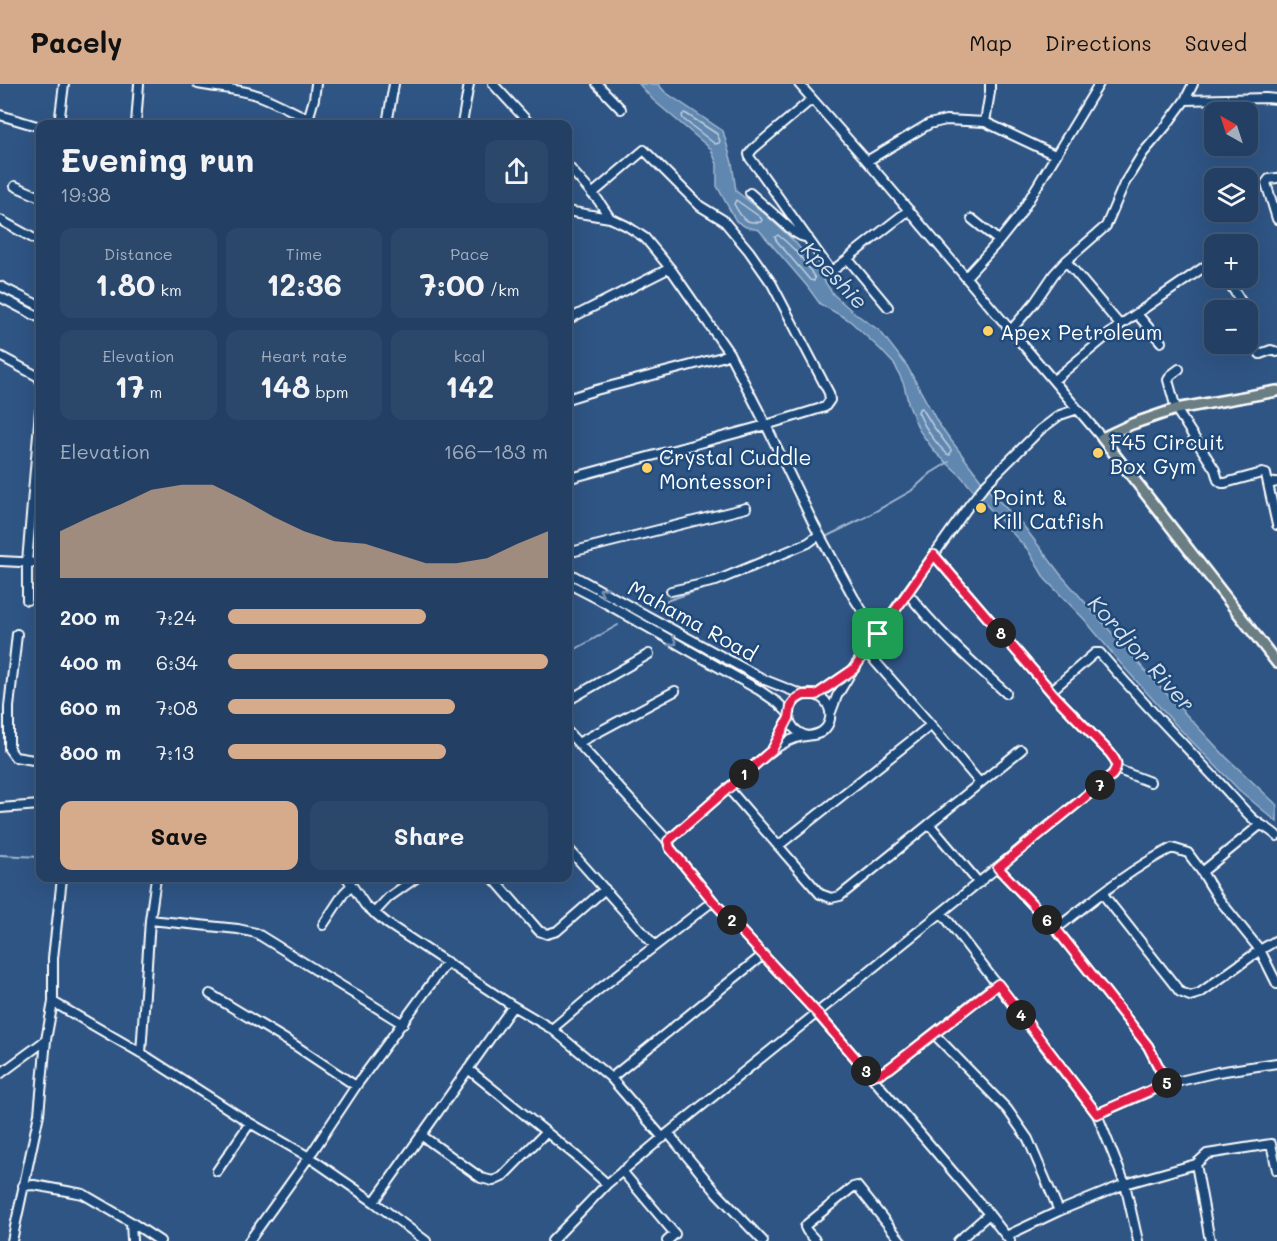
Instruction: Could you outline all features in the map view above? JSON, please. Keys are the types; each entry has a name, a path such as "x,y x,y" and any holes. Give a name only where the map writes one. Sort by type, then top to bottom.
{"main road":[{"path":"1277,391 1176,409 1132,424 1102,438 1277,663"}],"street":[{"path":"60,120 64,84"},
{"path":"136,120 139,84"},
{"path":"198,84 243,91 276,102 305,120"},
{"path":"309,120 316,84"},
{"path":"388,120 394,84"},
{"path":"463,120 469,84"},
{"path":"597,84 621,110"},
{"path":"799,84 1102,438"},
{"path":"985,122 990,84"},
{"path":"966,277 1019,216 1099,84"},
{"path":"1011,330 1035,302 1054,274 1106,226 1124,184 1143,153 1185,100 1193,84"},
{"path":"497,85 527,120"},
{"path":"812,99 749,154 829,268 833,270 909,210"},
{"path":"1185,100 1277,99"},
{"path":"0,115 36,126"},
{"path":"867,161 930,124 946,120 985,122 1055,155"},
{"path":"572,477 766,425 825,406 830,400 829,393 805,345 772,284 749,251 723,220 700,206 644,150 592,194"},
{"path":"572,171 610,219"},
{"path":"1277,178 1269,179 1266,183 1277,219"},
{"path":"15,186 36,195"},
{"path":"750,193 794,232 808,238"},
{"path":"572,212 610,219 627,226 645,238 670,268 729,353 826,549 878,634"},
{"path":"972,219 999,241"},
{"path":"0,220 36,240"},
{"path":"848,259 888,307"},
{"path":"1066,261 1120,325"},
{"path":"1054,380 1120,325 1204,267"},
{"path":"572,317 670,268"},
{"path":"0,286 36,304"},
{"path":"0,297 36,316"},
{"path":"1137,314 1161,342"},
{"path":"1260,354 1271,350 1277,352"},
{"path":"572,398 723,357 729,353"},
{"path":"0,356 36,375"},
{"path":"1179,369 1168,380 1176,409 1215,470 1218,480 1222,483 1266,474 1273,483 1277,525"},
{"path":"668,841 772,750 791,740 822,732 830,720 837,696 854,669 986,483 1052,420 1077,409"},
{"path":"27,600 27,562 36,457"},
{"path":"572,552 746,508"},
{"path":"671,591 716,580 820,536"},
{"path":"552,1241 607,1184 665,1135 998,868 1112,775 1116,769 1116,761 1110,753 1051,691 934,555"},
{"path":"0,561 36,563"},
{"name":"Mahama Road","path":"572,575 765,681 803,695"},
{"name":"Mahama Road","path":"572,586 759,690 778,703 789,716"},
{"path":"907,592 937,629 1006,693"},
{"path":"17,634 9,707 9,749 15,757 36,760"},
{"path":"866,651 980,783"},
{"path":"1051,691 1095,653 1100,653 1149,710 1251,818 1277,836"},
{"path":"572,698 649,654"},
{"path":"816,695 854,669"},
{"path":"578,743 675,691"},
{"path":"772,750 796,699 803,695 816,695 823,699 831,712"},
{"path":"789,716 795,730 807,736"},
{"path":"778,846 931,725"},
{"path":"572,736 668,841 670,848 713,901 817,1013 1008,1239 1059,1211 1125,1184 1196,1164 1206,1154 1271,1144 1277,1170"},
{"path":"728,788 820,894 831,898 840,896 1021,750"},
{"path":"1116,769 1150,782"},
{"path":"0,808 36,805"},
{"path":"929,824 979,883"},
{"path":"1202,872 1260,825"},
{"path":"1056,929 1102,892 1150,859 1172,848 1188,853 1218,898 1260,950 1277,984"},
{"path":"572,853 655,946"},
{"path":"998,868 1056,929 1148,1046 1167,1083"},
{"path":"12,1241 39,1114 46,1040 53,1002 53,958 62,882"},
{"path":"141,1053 150,920 155,882"},
{"path":"349,882 365,904 388,924 552,1029 610,1078 763,1241"},
{"path":"374,913 389,897 410,882"},
{"path":"496,882 539,931 547,934 557,930 605,889"},
{"path":"323,925 351,885"},
{"path":"1102,892 1180,992 1190,996 1200,993 1277,940"},
{"path":"552,1029 598,990 713,901"},
{"path":"942,913 1097,1114 1125,1184 1138,1241"},
{"path":"150,920 256,933 403,1024"},
{"path":"610,1078 764,954"},
{"path":"249,1241 447,962"},
{"path":"871,1076 890,1068 998,984"},
{"path":"210,994 357,1086"},
{"path":"53,1002 141,1053 250,1123 309,1157 426,1241"},
{"path":"374,1202 513,1006"},
{"path":"934,1034 1007,1109 1028,1139 1059,1211"},
{"path":"0,1074 46,1040"},
{"path":"1097,1114 1167,1083 1277,1063"},
{"path":"468,1069 576,1156 607,1184"},
{"path":"217,1171 250,1123"},
{"path":"421,1135 481,1178 493,1181 502,1177 546,1132"},
{"path":"1196,1164 1210,1241"},
{"path":"622,1171 675,1234 667,1241"},
{"path":"23,1186 34,1185 83,1194 160,1241"},
{"path":"816,1241 807,1231 805,1227 807,1224 857,1186 901,1241"},
{"path":"958,1241 989,1214"},
{"path":"131,1222 132,1241"}],"water":[{"path":"639,84 658,84 665,92 723,131 732,163 736,191 795,242 833,294 880,331 907,366 938,423 990,492 1022,524 1061,575 1150,676 1226,757 1277,805 1277,822 1239,790 1175,724 1084,619 1045,579 1028,550 960,475 935,452 919,430 895,365 849,320 820,304 759,230 746,227 736,221 717,186 717,164 711,149 653,100"}],"waterway":[{"path":"815,542 911,491 931,473 949,462"},
{"path":"722,582 753,572 791,554"},
{"path":"654,605 714,585"},
{"path":"572,651 618,625"},
{"path":"0,855 36,857"}],"place":[{"name":"Apex Petroleum","path":"988,331"},
{"name":"F45 Circuit Box Gym","path":"1098,453"},
{"name":"Crystal Cuddle Montessori","path":"647,468"},
{"name":"Point & Kill Catfish","path":"981,508"}],"route":[{"path":"934,555 1055,696 1116,761 1116,769 1112,775 998,868 1056,929 1148,1046 1167,1083 1097,1114 998,984 890,1068 871,1076 764,954 713,901 670,848 668,841 772,750 796,699 803,695 816,695 854,669 878,634 934,555"}],"water label":[{"name":"Kpeshie","path":"835,275"},
{"name":"Kordjor River","path":"1142,653"}]}
